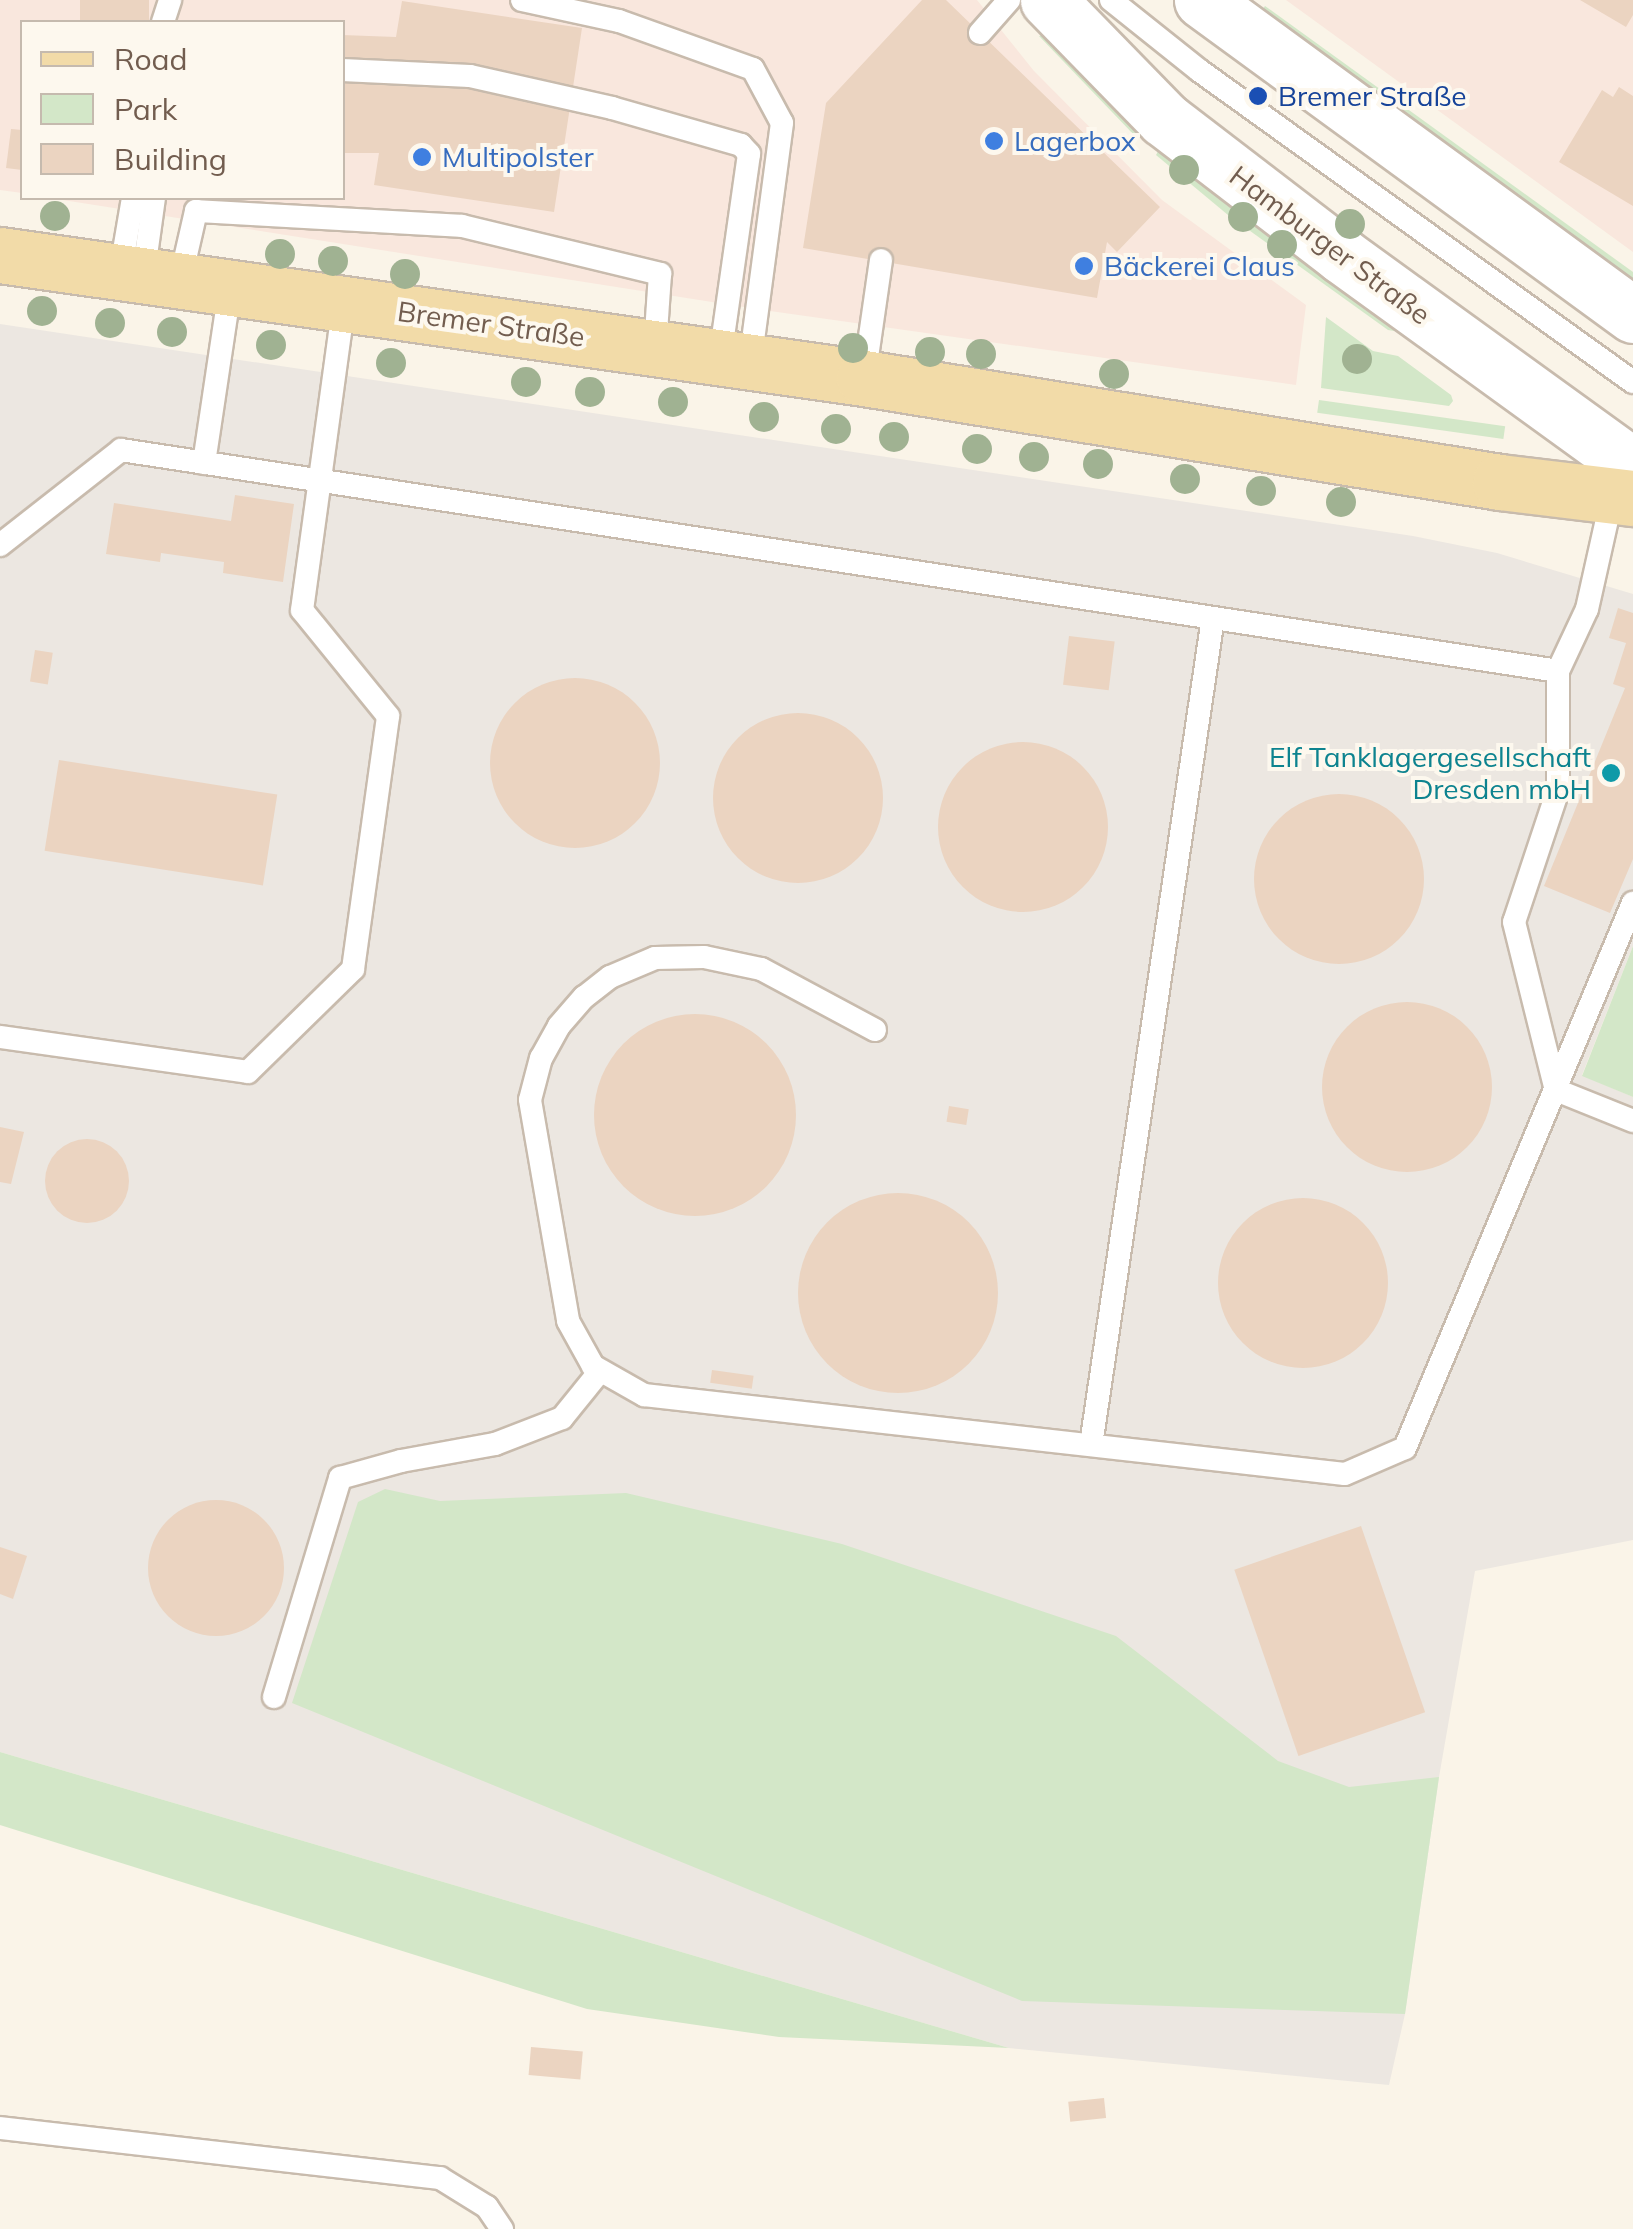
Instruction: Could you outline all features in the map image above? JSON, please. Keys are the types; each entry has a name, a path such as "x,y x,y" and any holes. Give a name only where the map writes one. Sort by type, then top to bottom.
{"main road":[{"name":"Hamburger Straße","path":"1048,0 1164,120 1622,469"},
{"path":"1202,0 1633,315"},
{"name":"Bremer Straße","path":"0,256 864,378 1622,469"}],"lane":[{"path":"522,0 619,21 753,69 782,123 734,359"},
{"path":"980,33 1009,0"},
{"path":"1111,0 1200,71 1633,382"},
{"path":"345,70 470,76 612,108 741,145 748,154 734,359"},
{"path":"134,200 168,280"},
{"path":"154,200 204,463"},
{"path":"168,280 196,211 462,226 660,274 655,348"},
{"path":"864,378 881,260"},
{"path":"0,1037 248,1072 352,969 388,716 302,610 344,303"},
{"path":"0,545 121,450 1558,671"},
{"path":"1556,1090 1514,922 1558,790 1558,671 1587,608 1622,469"},
{"path":"1091,1445 1213,618"},
{"path":"875,1030 762,969 704,957 655,958 610,977 584,997 558,1026 540,1058 530,1100 568,1321 593,1366 644,1395 1345,1474 1405,1448 1633,903"},
{"path":"1556,1090 1633,1121"},
{"path":"274,1697 340,1478 400,1460 495,1444 562,1418 600,1371"},
{"path":"0,2128 440,2178 487,2207 502,2229"}],"shaded area":[{"path":"0,0 977,0 1034,71 1162,200 1306,305 1296,385 763,310 63,200 345,200 345,20 20,20 20,193 0,190"},
{"path":"1286,0 1633,0 1633,252"},
{"path":"0,324 1413,536 1497,553 1633,594 1633,946 1582,1075 1633,1097 1633,1540 1475,1571 1439,1777 1405,2014 1389,2085 1009,2048 0,1752"}],"green space":[{"path":"1265,6 1633,272 1633,284 1253,22"},
{"path":"1051,34 1143,128 1136,137 1039,36"},
{"path":"1162,144 1413,334 1388,330 1228,215 1156,155"},
{"path":"1326,317 1373,351 1398,356 1451,395 1453,401 1449,406 1321,388"},
{"path":"1319,400 1505,426 1503,439 1317,413"},
{"path":"1633,946 1633,1097 1582,1076"},
{"path":"385,1489 440,1501 626,1493 842,1544 1116,1636 1278,1761 1349,1787 1439,1777 1405,2014 1022,2001 292,1703 358,1502"},
{"path":"0,1752 1009,2048 779,2037 587,2009 0,1825"}],"building":[{"path":"80,0 149,0 149,20 80,20"},
{"path":"922,0 946,0 1160,207 1117,252 1107,242 1097,298 803,248 826,103"},
{"path":"1580,0 1633,0 1633,15 1626,27"},
{"path":"402,1 582,28 554,212 374,185 379,153 345,153 345,35 396,37"},
{"path":"1619,87 1633,96 1633,206 1559,162 1602,90 1613,97"},
{"path":"11,129 20,130 20,170 6,168"},
{"path":"235,495 294,504 283,582 223,573 224,562 161,553 160,562 106,554 114,503 231,521"},
{"name":"Elf Tanklagergesellschaft Dresden mbH","path":"1618,608 1633,613 1633,859 1610,913 1544,886 1625,688 1613,684 1626,643 1609,638"},
{"path":"1069,636 1115,642 1109,690 1063,685"},
{"path":"35,650 53,653 48,684 30,682"},
{"path":"575,678 608,684 635,703 654,730 660,763 654,796 635,823 608,842 575,848 542,842 515,823 496,796 490,763 496,730 515,703 542,684"},
{"path":"798,713 831,719 858,738 877,765 883,798 877,831 858,858 831,877 798,883 765,877 738,858 719,831 713,798 719,765 738,738 765,719"},
{"path":"1023,742 1056,748 1083,767 1102,794 1108,827 1102,860 1083,887 1056,906 1023,912 990,906 963,887 944,860 938,827 944,794 963,767 990,748"},
{"path":"59,760 277,795 263,885 45,851"},
{"path":"1339,794 1372,801 1399,819 1417,846 1424,879 1417,912 1399,939 1372,957 1339,964 1306,957 1279,939 1261,912 1254,879 1261,846 1279,819 1306,801"},
{"path":"1407,1002 1440,1008 1467,1027 1486,1054 1492,1087 1486,1120 1467,1147 1440,1166 1407,1172 1374,1166 1347,1147 1328,1120 1322,1087 1328,1054 1347,1027 1374,1008"},
{"path":"695,1014 733,1022 766,1044 788,1077 796,1115 788,1153 766,1186 733,1208 695,1216 657,1208 624,1186 602,1153 594,1115 602,1077 624,1044 657,1022"},
{"path":"949,1106 969,1109 966,1125 946,1122"},
{"path":"0,1127 24,1132 11,1184 0,1182"},
{"path":"87,1139 103,1142 117,1151 126,1165 126,1197 117,1211 103,1220 87,1223 71,1220 57,1211 48,1197 45,1181 48,1165 57,1151 71,1142"},
{"path":"898,1193 936,1200 969,1222 991,1255 998,1293 991,1331 969,1364 936,1386 898,1393 860,1386 827,1364 805,1331 798,1293 805,1255 827,1222 860,1200"},
{"path":"1303,1198 1336,1205 1363,1223 1381,1250 1388,1283 1381,1316 1363,1343 1336,1361 1303,1368 1270,1361 1243,1343 1225,1316 1218,1283 1225,1250 1243,1223 1270,1205"},
{"path":"712,1370 754,1376 752,1389 710,1383"},
{"path":"216,1500 242,1506 264,1520 278,1542 284,1568 278,1594 264,1616 242,1630 216,1636 190,1630 168,1616 154,1594 148,1568 154,1542 168,1520 190,1506"},
{"path":"1361,1526 1425,1712 1298,1756 1234,1570"},
{"path":"0,1547 27,1556 13,1599 0,1594"},
{"path":"531,2047 583,2052 580,2079 529,2075"},
{"path":"1104,2098 1106,2118 1070,2122 1068,2102"}],"place":[{"name":"Bremer Straße","path":"1258,96"},
{"name":"Lagerbox","path":"994,141"},
{"name":"Multipolster","path":"422,157"},
{"name":"Bäckerei Claus","path":"1084,266"},
{"name":"Elf Tanklagergesellschaft Dresden mbH","path":"1611,773"}]}
